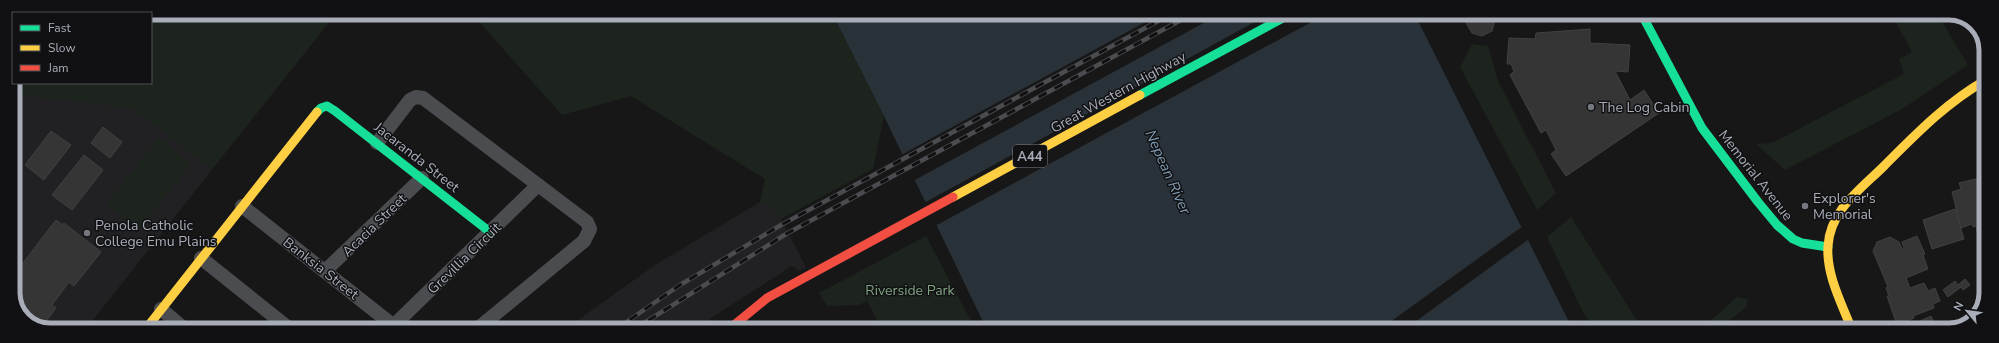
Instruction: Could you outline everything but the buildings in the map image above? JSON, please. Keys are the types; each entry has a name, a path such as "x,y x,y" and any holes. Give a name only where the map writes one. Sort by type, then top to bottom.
{"main road":[{"name":"Great Western Highway","path":"737,323 767,298 1279,20"},
{"name":"Memorial Avenue","path":"1645,20 1702,128 1758,202 1777,225 1793,239 1802,243 1828,247"},
{"path":"1850,323 1831,270 1828,247 1834,224 1839,213 1854,195 1933,117 1964,92 1979,84"},
{"name":"Jacaranda Street","path":"242,206 315,114 321,108 327,106 377,143 490,232"},
{"path":"151,323 242,206"},
{"name":"Great Western Highway","path":"736,311 754,299 767,298"}],"street":[{"path":"377,143 410,100 416,97 422,98 587,222 590,229 584,241 485,323"},
{"name":"Acacia Street","path":"326,271 422,178"},
{"name":"Grevillia Circuit","path":"399,323 538,185"},
{"name":"Banksia Street","path":"242,206 326,271 388,323"},
{"path":"201,258 282,323"},
{"path":"161,310 177,323"}],"shaded area":[{"name":"Penola Catholic College Emu Plains","path":"152,20 331,20 91,323 46,323 33,318 26,311 20,295 20,84 152,84"},
{"path":"760,202 771,207 781,219 806,267 799,271 792,266 706,323 574,323 655,265"}],"green space":[{"path":"152,20 331,20 212,169 132,108 20,95 20,84 152,84"},
{"path":"480,20 836,20 884,116 873,169 781,219 771,207 760,202 765,179 631,96 562,115 480,23"},
{"path":"1895,20 1941,20 1968,65 1902,109 1785,170 1756,144 1772,143 1904,74 1899,59 1912,52"},
{"path":"1472,44 1488,46 1498,81 1556,193 1537,210 1460,67"},
{"path":"159,138 191,164 138,230 106,204"},
{"path":"1571,217 1639,323 1590,323 1583,312 1547,237"},
{"name":"Riverside Park","path":"926,236 972,323 878,323 867,301 859,305 827,306 819,293"},
{"path":"1737,297 1747,299 1747,307 1725,323 1708,323"}],"water":[{"name":"Nepean River","path":"836,20 1418,20 1569,323 984,323 884,116"}],"pier":[{"path":"1149,20 1209,20 913,181 901,155"},
{"path":"1258,20 1315,20 935,226 924,203"},
{"path":"1523,226 1529,239 1414,323 1389,323"}],"railway":[{"path":"625,323 680,285 781,225 1160,20"},
{"path":"644,323 786,234 1181,20"}],"traffic: fast":[{"path":"1140,95 1279,20"},
{"path":"1645,20 1702,128 1758,202 1777,225 1793,239 1802,243 1828,247"},
{"path":"317,112 321,108 327,106 335,111 490,232"}],"traffic: slow":[{"path":"1849,323 1832,278 1828,257 1830,233 1834,222 1848,201 1920,131 1945,108 1979,84"},
{"path":"953,197 1140,95"},
{"path":"151,323 317,112"}],"traffic: jam":[{"path":"737,323 767,298 953,197"}],"place":[{"name":"The Log Cabin","path":"1591,107"},
{"name":"Explorer's Memorial","path":"1805,206"},
{"name":"Penola Catholic College Emu Plains","path":"87,233"}]}
